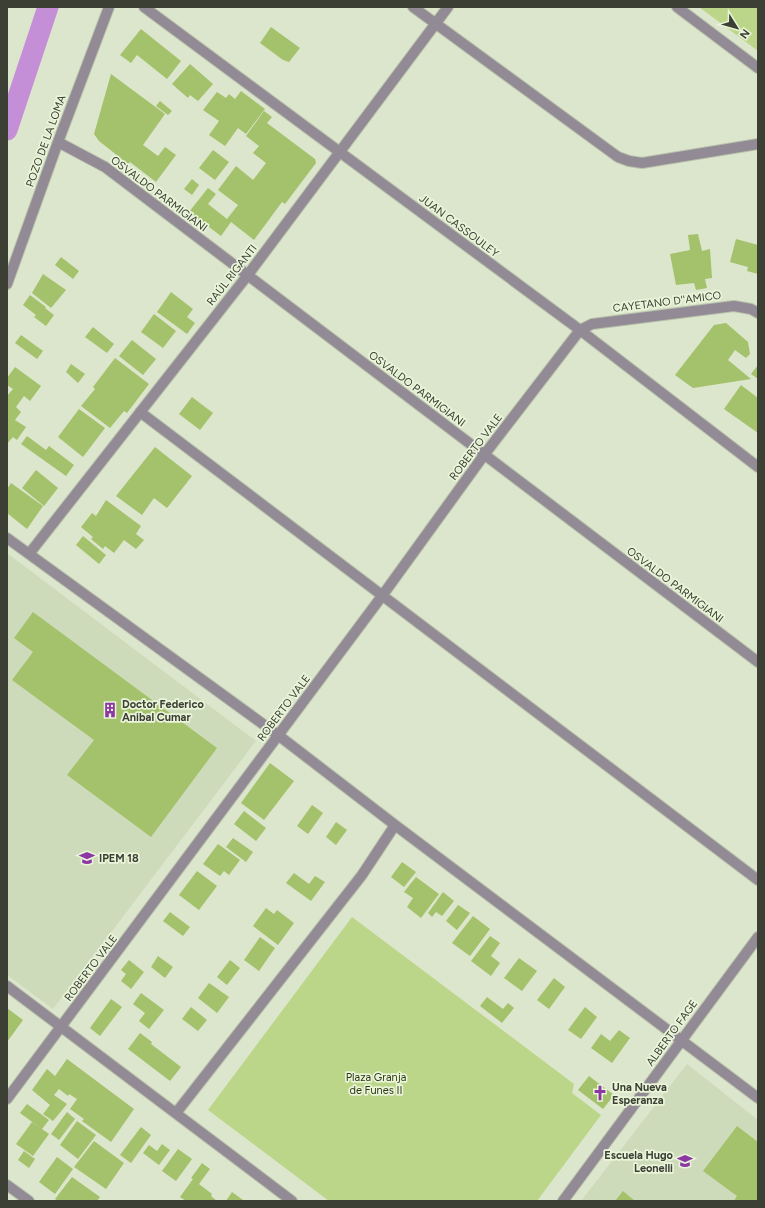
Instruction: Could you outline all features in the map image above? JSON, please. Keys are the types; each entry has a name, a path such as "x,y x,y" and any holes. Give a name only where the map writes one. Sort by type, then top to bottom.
{"street":[{"name":"POZO DE LA LOMA","path":"7,284 58,142 109,7"},
{"name":"JUAN CASSOULEY","path":"144,7 580,330 758,467"},
{"path":"413,7 618,157 642,163 758,144"},
{"name":"RAÚL RIGANTI","path":"29,554 247,276 448,7"},
{"path":"677,7 758,68"},
{"name":"OSVALDO PARMIGIANI","path":"58,142 105,167 758,662"},
{"name":"CAYETANO D''AMICO","path":"580,330 592,324 734,306 751,309 758,313"},
{"name":"ROBERTO VALE","path":"7,1099 382,596 484,454 580,330"},
{"path":"140,412 758,880"},
{"path":"7,538 278,735 758,1098"},
{"path":"176,1113 362,875 396,825"},
{"name":"ALBERTO FAGE","path":"563,1201 758,937"},
{"path":"7,986 292,1201"},
{"path":"7,1185 29,1201"}],"shaded area":[{"name":"IPEM 18","path":"7,553 256,741 53,1009 7,975"},
{"name":"Escuela Hugo Leonelli","path":"687,1064 758,1120 758,1201 581,1201"}],"green space":[{"path":"699,7 758,7 758,51"},
{"name":"Plaza Granja de Funes II","path":"352,917 574,1084 572,1093 601,1115 537,1201 329,1201 208,1110"}],"building":[{"path":"271,27 300,48 289,62 283,60 260,43"},
{"path":"141,29 181,61 167,79 137,55 131,63 120,55"},
{"path":"190,64 213,84 198,101 190,95 188,98 172,84"},
{"path":"111,74 165,114 143,145 158,156 165,147 176,155 156,182 130,162 128,164 99,141 94,134"},
{"path":"241,91 265,109 246,134 238,128 225,146 209,135 219,121 203,110 217,92 226,98 229,94 235,99"},
{"path":"160,101 172,111 168,115 156,106"},
{"path":"264,111 272,117 267,123 315,159 316,163 285,204 282,202 254,240 231,222 221,236 189,212 208,188 216,194 208,204 227,219 238,205 218,190 236,166 253,180 266,163 253,153 259,146 246,136"},
{"path":"213,150 229,162 215,180 199,168"},
{"path":"192,179 199,185 192,195 184,189"},
{"path":"698,234 702,251 710,249 712,278 705,279 707,288 696,290 694,283 676,285 670,254 690,250 688,235"},
{"path":"736,239 758,245 758,274 747,271 748,267 730,262"},
{"path":"61,257 79,271 73,279 55,265"},
{"path":"43,274 66,290 51,308 32,293"},
{"path":"171,292 193,309 187,317 195,323 187,334 157,312"},
{"path":"30,295 54,315 46,326 34,317 36,315 23,305"},
{"path":"154,314 176,331 163,348 141,332"},
{"path":"726,323 748,342 750,354 746,358 735,350 728,360 751,379 693,388 675,375 714,325"},
{"path":"93,327 114,344 107,353 85,337"},
{"path":"21,335 43,351 37,359 15,343"},
{"path":"132,340 156,359 143,375 119,356"},
{"path":"115,358 149,384 127,413 124,411 110,428 81,406 95,389 93,387"},
{"path":"71,364 85,374 78,383 66,372"},
{"path":"758,365 758,379 751,374"},
{"path":"15,367 41,386 30,401 24,396 16,407 21,412 15,420 26,427 17,440 13,437 7,444 7,396 13,389 7,385 7,378"},
{"path":"741,385 758,398 758,433 724,409"},
{"path":"192,397 213,413 200,430 179,414"},
{"path":"79,409 105,428 83,457 58,437"},
{"path":"27,436 46,450 49,446 74,465 66,476 21,444"},
{"path":"155,447 192,476 167,508 154,498 142,515 116,496"},
{"path":"36,470 58,488 44,506 22,488"},
{"path":"11,483 43,506 27,529 7,513 7,489"},
{"path":"106,500 141,526 136,534 144,540 136,549 124,540 114,553 105,546 103,549 91,539 93,537 81,527 92,513 96,516"},
{"path":"83,536 106,555 99,564 76,545"},
{"name":"Doctor Federico Anibal Cumar","path":"33,612 217,748 151,837 67,775 94,740 12,680 33,652 14,638"},
{"path":"270,763 294,781 264,820 241,803"},
{"path":"312,805 323,813 308,834 297,826"},
{"path":"244,811 266,828 256,841 234,824"},
{"path":"336,822 347,830 336,845 326,837"},
{"path":"233,838 253,852 246,862 226,847"},
{"path":"218,844 240,860 229,875 224,871 220,876 203,864"},
{"path":"402,862 416,872 404,887 391,877"},
{"path":"197,871 217,886 199,910 179,895"},
{"path":"294,873 309,884 315,876 325,882 311,901 286,883"},
{"path":"416,877 439,894 421,918 407,907 413,898 404,892"},
{"path":"443,892 454,901 442,916 436,912 432,917 428,913"},
{"path":"458,905 470,913 457,930 446,921"},
{"path":"266,908 274,914 277,910 294,923 278,945 253,926"},
{"path":"170,912 190,927 183,936 163,921"},
{"path":"473,916 490,929 470,956 452,943"},
{"path":"490,936 500,943 491,956 500,963 491,976 471,961"},
{"path":"260,937 275,948 259,971 244,960"},
{"path":"158,956 173,967 165,978 151,967"},
{"path":"519,958 537,971 522,991 504,978"},
{"path":"129,960 144,972 131,989 121,981 126,974 121,970"},
{"path":"230,960 240,968 227,985 217,977"},
{"path":"554,978 565,987 549,1009 537,1000"},
{"path":"209,983 229,997 217,1013 198,998"},
{"path":"141,993 164,1010 149,1029 139,1021 145,1013 133,1004"},
{"path":"487,997 503,1009 508,1003 514,1008 502,1023 480,1006"},
{"path":"111,999 122,1007 100,1036 90,1028"},
{"path":"191,1007 207,1020 198,1031 182,1019"},
{"path":"585,1007 597,1017 581,1039 568,1030"},
{"path":"7,1008 23,1020 7,1042"},
{"path":"619,1030 630,1038 612,1063 591,1048 601,1034 610,1041"},
{"path":"140,1033 152,1042 151,1044 181,1067 170,1081 128,1049"},
{"path":"67,1059 134,1109 111,1142 82,1121 84,1119 70,1109 77,1099 69,1094 68,1096 59,1089 54,1095 67,1104 53,1121 43,1114 50,1105 32,1090 47,1069 55,1076"},
{"path":"589,1076 614,1095 603,1109 578,1090"},
{"path":"27,1104 49,1120 42,1129 20,1113"},
{"path":"67,1112 75,1119 59,1140 51,1134"},
{"path":"77,1121 96,1135 78,1159 60,1145"},
{"path":"32,1122 49,1134 33,1156 16,1144"},
{"path":"737,1126 758,1142 758,1201 734,1201 737,1196 703,1171"},
{"path":"141,1127 151,1135 131,1163 120,1155"},
{"path":"94,1141 124,1163 106,1189 74,1167"},
{"path":"162,1144 170,1150 159,1165 143,1153 149,1145 157,1151"},
{"path":"178,1149 192,1159 176,1181 162,1171"},
{"path":"24,1151 35,1159 29,1168 18,1160"},
{"path":"57,1157 73,1169 55,1194 39,1182"},
{"path":"202,1163 210,1169 199,1184 212,1194 211,1196 217,1201 186,1201 180,1197"},
{"path":"72,1177 100,1197 97,1201 58,1201 55,1199"},
{"path":"623,1191 635,1201 615,1201"},
{"path":"232,1192 243,1200 226,1201"}],"waterway":[{"path":"7,130 48,7"}],"place":[{"name":"Doctor Federico Anibal Cumar","path":"110,710"},
{"name":"IPEM 18","path":"87,858"},
{"name":"Una Nueva Esperanza","path":"600,1093"},
{"name":"Escuela Hugo Leonelli","path":"685,1161"}]}
